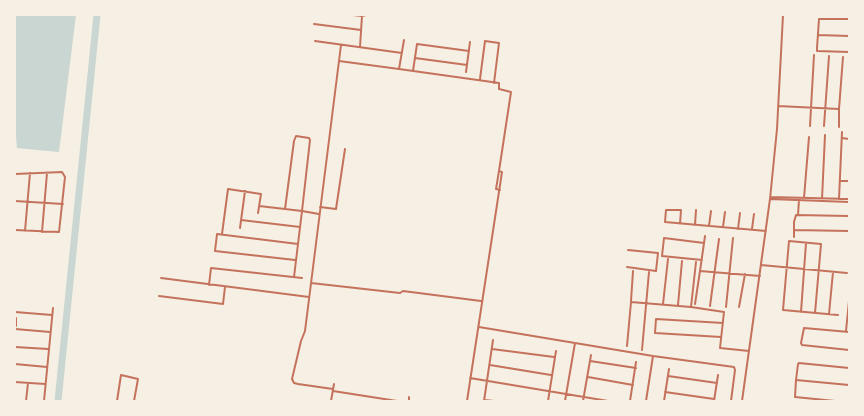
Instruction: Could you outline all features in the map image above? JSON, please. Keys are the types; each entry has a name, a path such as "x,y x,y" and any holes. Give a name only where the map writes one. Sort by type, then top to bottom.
{"street":[{"path":"353,15 366,15"},
{"path":"742,401 770,198 783,15"},
{"path":"360,47 362,16"},
{"path":"849,19 834,17 819,19 817,51 849,52"},
{"path":"314,24 361,30"},
{"path":"818,35 849,36"},
{"path":"399,70 404,40"},
{"path":"315,41 402,52"},
{"path":"480,80 485,41 499,43 494,82"},
{"path":"466,72 470,42"},
{"path":"413,71 417,44 469,51"},
{"path":"342,45 304,335 292,379 294,383 298,384 397,401"},
{"path":"810,126 814,55"},
{"path":"824,126 829,56"},
{"path":"839,127 843,56"},
{"path":"415,58 467,65"},
{"path":"339,61 500,83 499,89 511,92 499,171 502,172 500,190 467,401"},
{"path":"778,106 839,110"},
{"path":"839,199 842,132"},
{"path":"822,199 825,135"},
{"path":"286,209 295,138 308,137 310,140 294,277"},
{"path":"804,198 809,137"},
{"path":"842,138 849,138"},
{"path":"320,207 336,209 346,149"},
{"path":"15,174 62,172 64,174 63,204 59,232 15,230"},
{"path":"25,231 30,173"},
{"path":"42,232 47,173"},
{"path":"840,181 849,181"},
{"path":"222,235 228,189 261,194 258,213"},
{"path":"240,228 245,191"},
{"path":"770,198 849,201"},
{"path":"783,199 839,199 849,201"},
{"path":"794,237 795,216 798,215 799,200"},
{"path":"15,201 63,204"},
{"path":"259,206 319,214"},
{"path":"680,224 681,210 666,210 665,222 680,224 709,226 724,228 766,231"},
{"path":"694,225 696,210"},
{"path":"709,226 710,212"},
{"path":"724,228 725,212"},
{"path":"738,229 740,214"},
{"path":"752,230 754,214"},
{"path":"798,215 849,216"},
{"path":"241,220 300,227"},
{"path":"794,230 849,231"},
{"path":"296,260 215,251 217,234 298,244"},
{"path":"695,304 704,236"},
{"path":"662,256 664,238 704,243"},
{"path":"726,306 733,238"},
{"path":"710,306 719,239"},
{"path":"815,313 820,244 788,242 783,310 800,312 838,315"},
{"path":"800,312 806,243"},
{"path":"628,250 702,260"},
{"path":"627,267 656,271 658,253"},
{"path":"663,305 668,259"},
{"path":"678,305 682,261"},
{"path":"691,307 696,262"},
{"path":"761,266 847,273"},
{"path":"209,285 211,268 302,278"},
{"path":"627,346 633,271"},
{"path":"700,271 760,276"},
{"path":"642,350 649,272"},
{"path":"829,314 833,272"},
{"path":"739,307 745,274"},
{"path":"162,278 309,297"},
{"path":"311,283 400,293 403,291 482,301"},
{"path":"159,296 223,304 225,287"},
{"path":"849,298 848,332 804,328 801,344 849,350"},
{"path":"631,302 678,305 724,312 720,348 748,350"},
{"path":"44,401 54,308"},
{"path":"15,312 52,315"},
{"path":"16,318 16,328 50,332"},
{"path":"721,337 656,333 656,319 723,323"},
{"path":"479,327 654,356 734,367 731,401"},
{"path":"493,340 484,400 494,401"},
{"path":"565,401 575,343"},
{"path":"15,347 49,350"},
{"path":"492,349 554,357"},
{"path":"548,401 556,351"},
{"path":"583,401 592,355"},
{"path":"646,401 654,356"},
{"path":"590,360 636,368"},
{"path":"630,401 636,362"},
{"path":"835,401 794,396 798,363 849,368"},
{"path":"15,364 47,367"},
{"path":"490,365 551,375"},
{"path":"664,401 669,369"},
{"path":"116,401 121,375 138,379 134,401"},
{"path":"665,392 714,400 718,375"},
{"path":"668,376 717,383"},
{"path":"470,378 608,401"},
{"path":"588,378 633,385"},
{"path":"796,380 849,385"},
{"path":"15,382 46,384"},
{"path":"26,401 28,382"},
{"path":"330,401 334,384"}],"shaded area":[{"path":"15,15 76,15 59,152 17,148 15,124"}],"waterway":[{"path":"58,401 97,15"}]}
